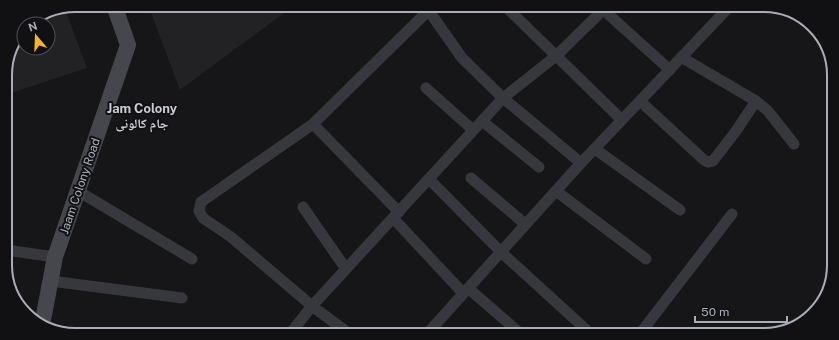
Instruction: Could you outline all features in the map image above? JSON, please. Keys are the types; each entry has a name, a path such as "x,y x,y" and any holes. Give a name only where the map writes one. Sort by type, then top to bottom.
{"street":[{"name":"Jaam Colony Road","path":"43,319 55,257 128,45 116,12"},
{"path":"342,328 312,306 231,237 203,218 199,211 201,202 313,124 427,12"},
{"path":"433,12 462,58 503,98 581,163"},
{"path":"511,12 622,120"},
{"path":"295,328 312,306 503,98 556,56 598,12"},
{"path":"608,12 670,70"},
{"path":"432,328 581,163 725,12"},
{"path":"682,58 756,101 768,111 794,144"},
{"path":"426,88 473,130"},
{"path":"640,101 708,162 713,161 736,131 756,101"},
{"path":"482,121 539,167"},
{"path":"313,124 466,291 513,328"},
{"path":"595,149 680,210"},
{"path":"471,178 525,224"},
{"path":"429,179 501,252 584,328"},
{"path":"78,190 192,259"},
{"path":"556,191 646,259"},
{"path":"303,207 346,269"},
{"path":"644,328 732,214"},
{"path":"12,251 55,257"},
{"path":"50,281 182,298"}],"shaded area":[{"path":"151,12 286,12 180,90"},
{"path":"66,13 87,68 12,93 12,71 16,54 16,56 56,56 56,16 53,16"}],"district":[{"name":"Jam Colony جام کالونی","path":"142,116"}]}
